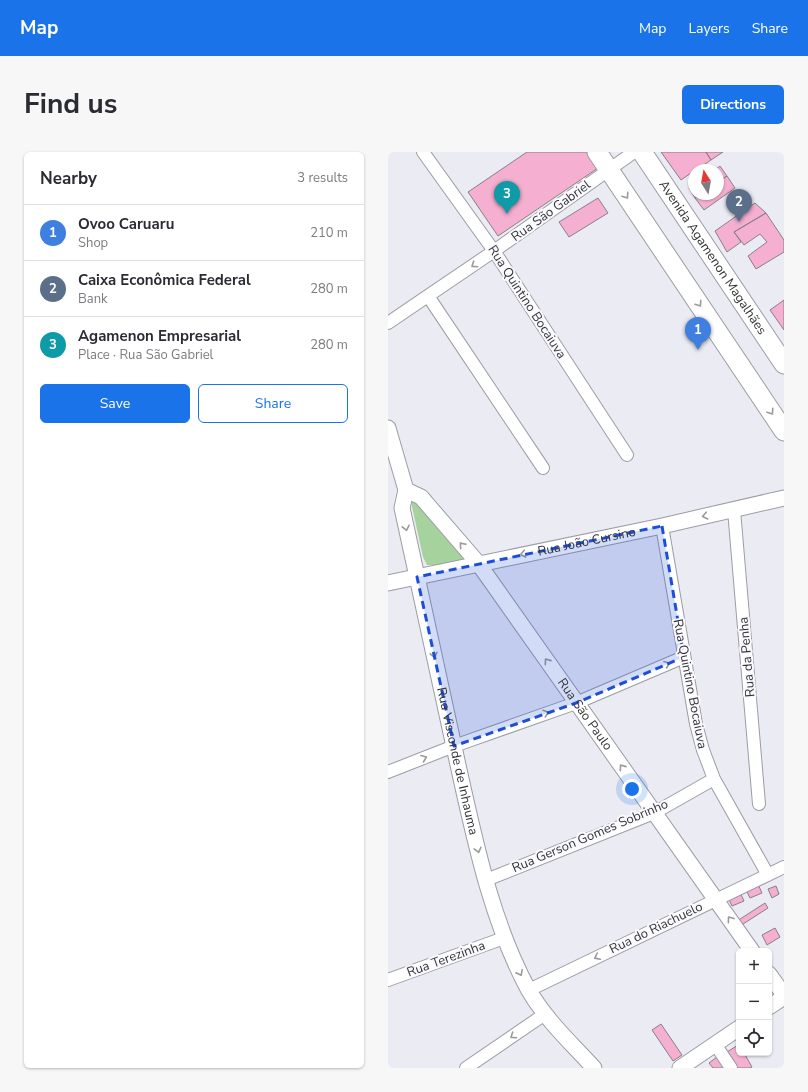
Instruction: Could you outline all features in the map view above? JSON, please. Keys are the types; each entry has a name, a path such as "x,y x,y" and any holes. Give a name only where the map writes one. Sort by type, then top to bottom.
{"main road":[{"path":"596,152 784,431"},
{"name":"Avenida Agamenon Magalhães","path":"642,152 783,360"}],"street":[{"name":"Rua Quintino Bocaiuva","path":"423,152 494,251 627,455"},
{"name":"Rua São Gabriel","path":"388,323 494,251 634,152"},
{"path":"428,296 543,468"},
{"name":"Rua Visconde de Inhauma","path":"388,428 406,490 402,508 468,811 486,880 504,938 529,990 545,1014 594,1068"},
{"name":"Rua São Paulo","path":"406,490 421,497 478,564 750,948"},
{"name":"Rua João Cursino","path":"388,583 662,526 784,498"},
{"name":"Rua da Penha","path":"734,510 759,804"},
{"name":"Rua Quintino Bocaiuva","path":"662,526 696,724 703,750 714,778 768,875"},
{"path":"388,772 454,746 576,703 684,657"},
{"name":"Rua Gerson Gomes Sobrinho","path":"486,880 654,813 714,778"},
{"name":"Rua do Riachuelo","path":"529,990 784,867"},
{"name":"Rua Terezinha","path":"388,980 504,938"},
{"path":"772,978 784,996 772,1005"},
{"path":"466,1068 545,1014"},
{"path":"680,1068 736,1030"},
{"path":"715,1044 731,1068"}],"highlighted area":[{"path":"662,526 684,657 576,703 454,746 417,577"}],"green space":[{"path":"421,488 430,494 465,546 466,560 438,565 427,565 423,557 411,502 414,492"}],"building":[{"path":"527,152 587,152 598,168 498,236 468,192"},
{"path":"661,152 706,152 711,160 705,164 688,164 688,175 681,180"},
{"path":"706,152 723,152 711,160"},
{"path":"727,176 735,188 724,196 724,178"},
{"path":"598,198 608,213 569,237 559,222"},
{"path":"696,200 718,200 704,210"},
{"path":"755,203 766,213 734,232 741,242 727,252 715,231"},
{"path":"766,213 784,240 784,252 756,269 748,256 767,242 760,234 744,245 734,232"},
{"path":"784,300 784,330 770,310"},
{"path":"757,882 762,893 750,898 745,888"},
{"path":"776,886 779,894 772,898 768,889"},
{"path":"739,890 744,901 732,906 727,895"},
{"path":"765,903 768,908 740,926 737,921"},
{"path":"775,928 780,937 767,945 762,935"},
{"path":"661,1024 682,1055 673,1061 652,1030"},
{"path":"736,1046 736,1056 746,1056 752,1067 737,1068 727,1052"},
{"path":"717,1057 725,1068 713,1068 709,1063"}],"place":[{"name":"Agamenon Empresarial","path":"507,214"},
{"name":"Caixa Econômica Federal","path":"739,222"},
{"name":"Ovoo Caruaru","path":"698,350"}]}
